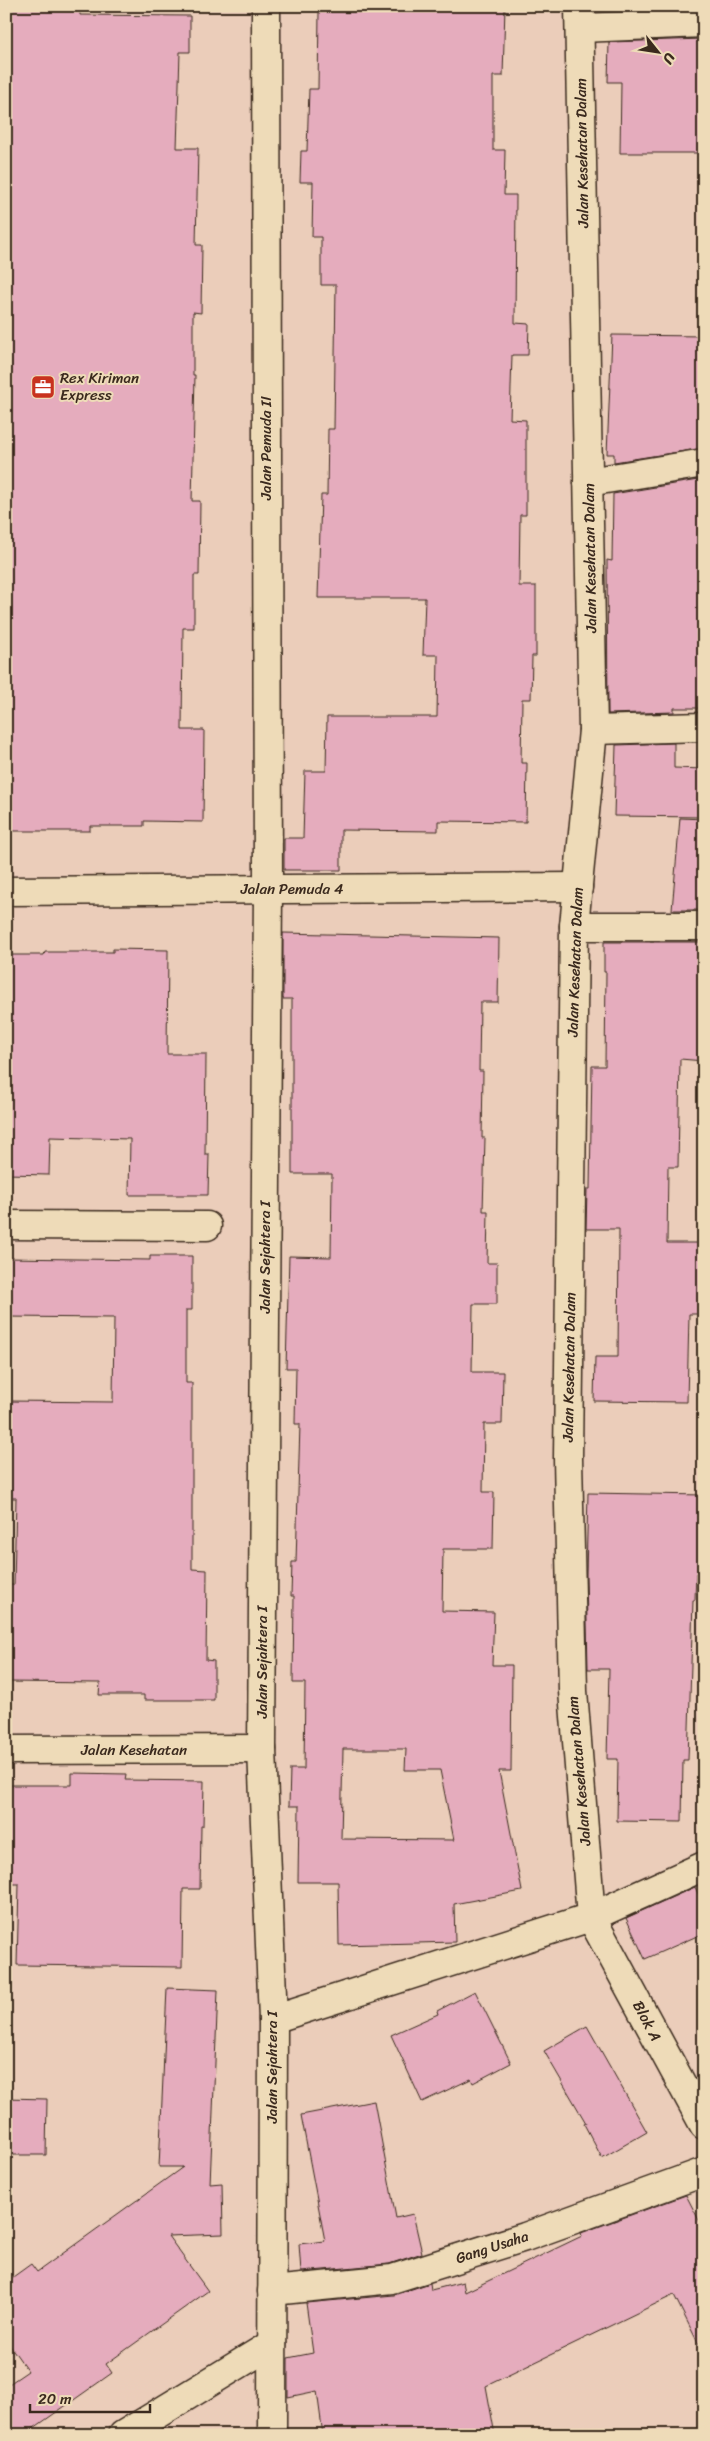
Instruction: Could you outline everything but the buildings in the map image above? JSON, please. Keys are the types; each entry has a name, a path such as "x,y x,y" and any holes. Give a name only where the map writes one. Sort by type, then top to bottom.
{"street":[{"name":"Jalan Pemuda II","path":"266,6 268,889"},
{"path":"580,17 704,23"},
{"name":"Jalan Kesehatan Dalam","path":"580,17 593,730 574,926 568,1458 572,1691 591,1917"},
{"path":"588,482 704,464"},
{"path":"593,730 704,727"},
{"name":"Jalan Pemuda 4","path":"6,891 578,887"},
{"name":"Jalan Sejahtera I","path":"268,889 262,1749 273,2019 272,2435"},
{"path":"574,926 704,926"},
{"path":"6,1225 207,1226"},
{"name":"Jalan Kesehatan","path":"6,1750 262,1749"},
{"path":"273,2019 591,1917 704,1866"},
{"name":"Blok A","path":"591,1917 704,2125"},
{"name":"Gang Usaha","path":"272,2290 392,2279 525,2238 704,2172"},
{"path":"123,2435 272,2344"}],"place":[{"name":"Rex Kiriman Express","path":"43,387"}]}
